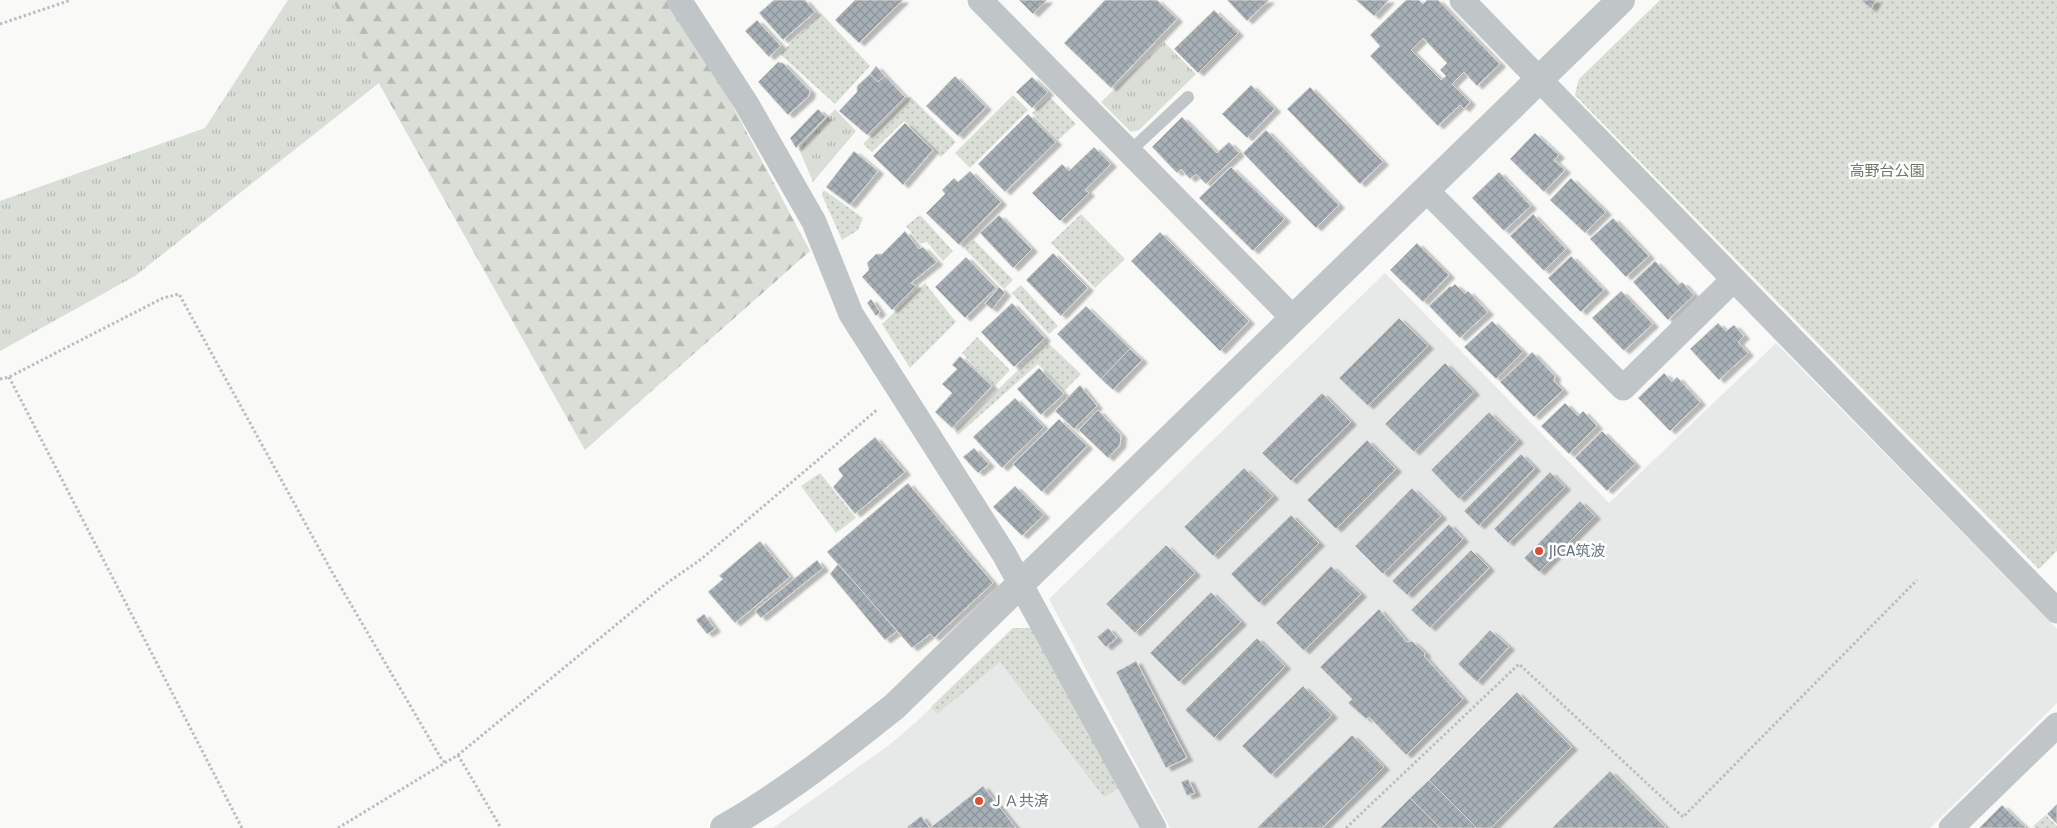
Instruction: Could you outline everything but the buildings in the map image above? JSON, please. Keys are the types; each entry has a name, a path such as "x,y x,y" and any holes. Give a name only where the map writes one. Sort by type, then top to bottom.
{"street":[{"path":"680,0 746,102 814,222 851,314 1022,585 1154,828"},
{"path":"980,0 1293,318"},
{"path":"1462,0 1733,280 2057,610"},
{"path":"724,828 752,812 825,762 896,706 1022,585 1293,318 1541,80 1621,0"},
{"path":"1427,191 1623,388 1733,280"},
{"path":"1951,828 2057,725"}],"lane":[{"path":"1129,152 1188,97"}],"path":[{"path":"0,24 71,0"},
{"path":"0,379 9,377 163,298 178,294 332,572 442,760 446,763"},
{"path":"9,377 242,828"},
{"path":"338,828 458,755 667,582 700,560 899,391"},
{"path":"1346,828 1519,664 1682,817 1917,580"},
{"path":"458,755 502,828"}],"shaded area":[{"name":"JICA筑波","path":"1385,273 1609,503 1776,343 2057,629 2057,703 1930,828 1170,828 1049,599"},
{"path":"1013,628 1035,628 1140,828 773,828 889,745 916,722"}],"green space":[{"path":"288,0 332,0 379,83 135,276 0,351 0,201 205,128"},
{"path":"332,0 676,0 810,251 585,450"},
{"name":"高野台公園","path":"1660,0 2057,0 2057,551 2039,569 1575,95 1579,79"},
{"path":"821,13 870,66 835,104 780,54"},
{"path":"1164,42 1196,74 1139,130 1131,132 1101,102"},
{"path":"1013,95 1028,110 970,168 955,153"},
{"path":"910,96 956,142 941,157 904,121 872,152 863,144"},
{"path":"1050,97 1076,124 1058,140 1032,113"},
{"path":"835,109 856,131 813,182 799,149"},
{"path":"824,190 863,218 858,230 842,240 822,195"},
{"path":"1081,214 1125,259 1095,288 1051,243"},
{"path":"920,215 953,251 943,261 927,242 920,243 906,226"},
{"path":"974,240 1013,280 1004,289 965,249"},
{"path":"925,283 956,322 910,368 882,324"},
{"path":"1021,285 1058,326 1049,334 1012,293"},
{"path":"977,337 1010,370 995,386 962,353"},
{"path":"1047,342 1081,374 1064,391 1038,364 958,435 955,431"},
{"path":"820,473 856,518 836,533 801,486"},
{"path":"1013,628 1035,628 1119,788 1104,797 1000,662 937,714 931,707"},
{"path":"2046,815 2057,828 2035,828 2033,826"}],"place":[{"name":"JICA筑波","path":"1539,551"},
{"name":"ＪＡ共済","path":"979,801"}]}
